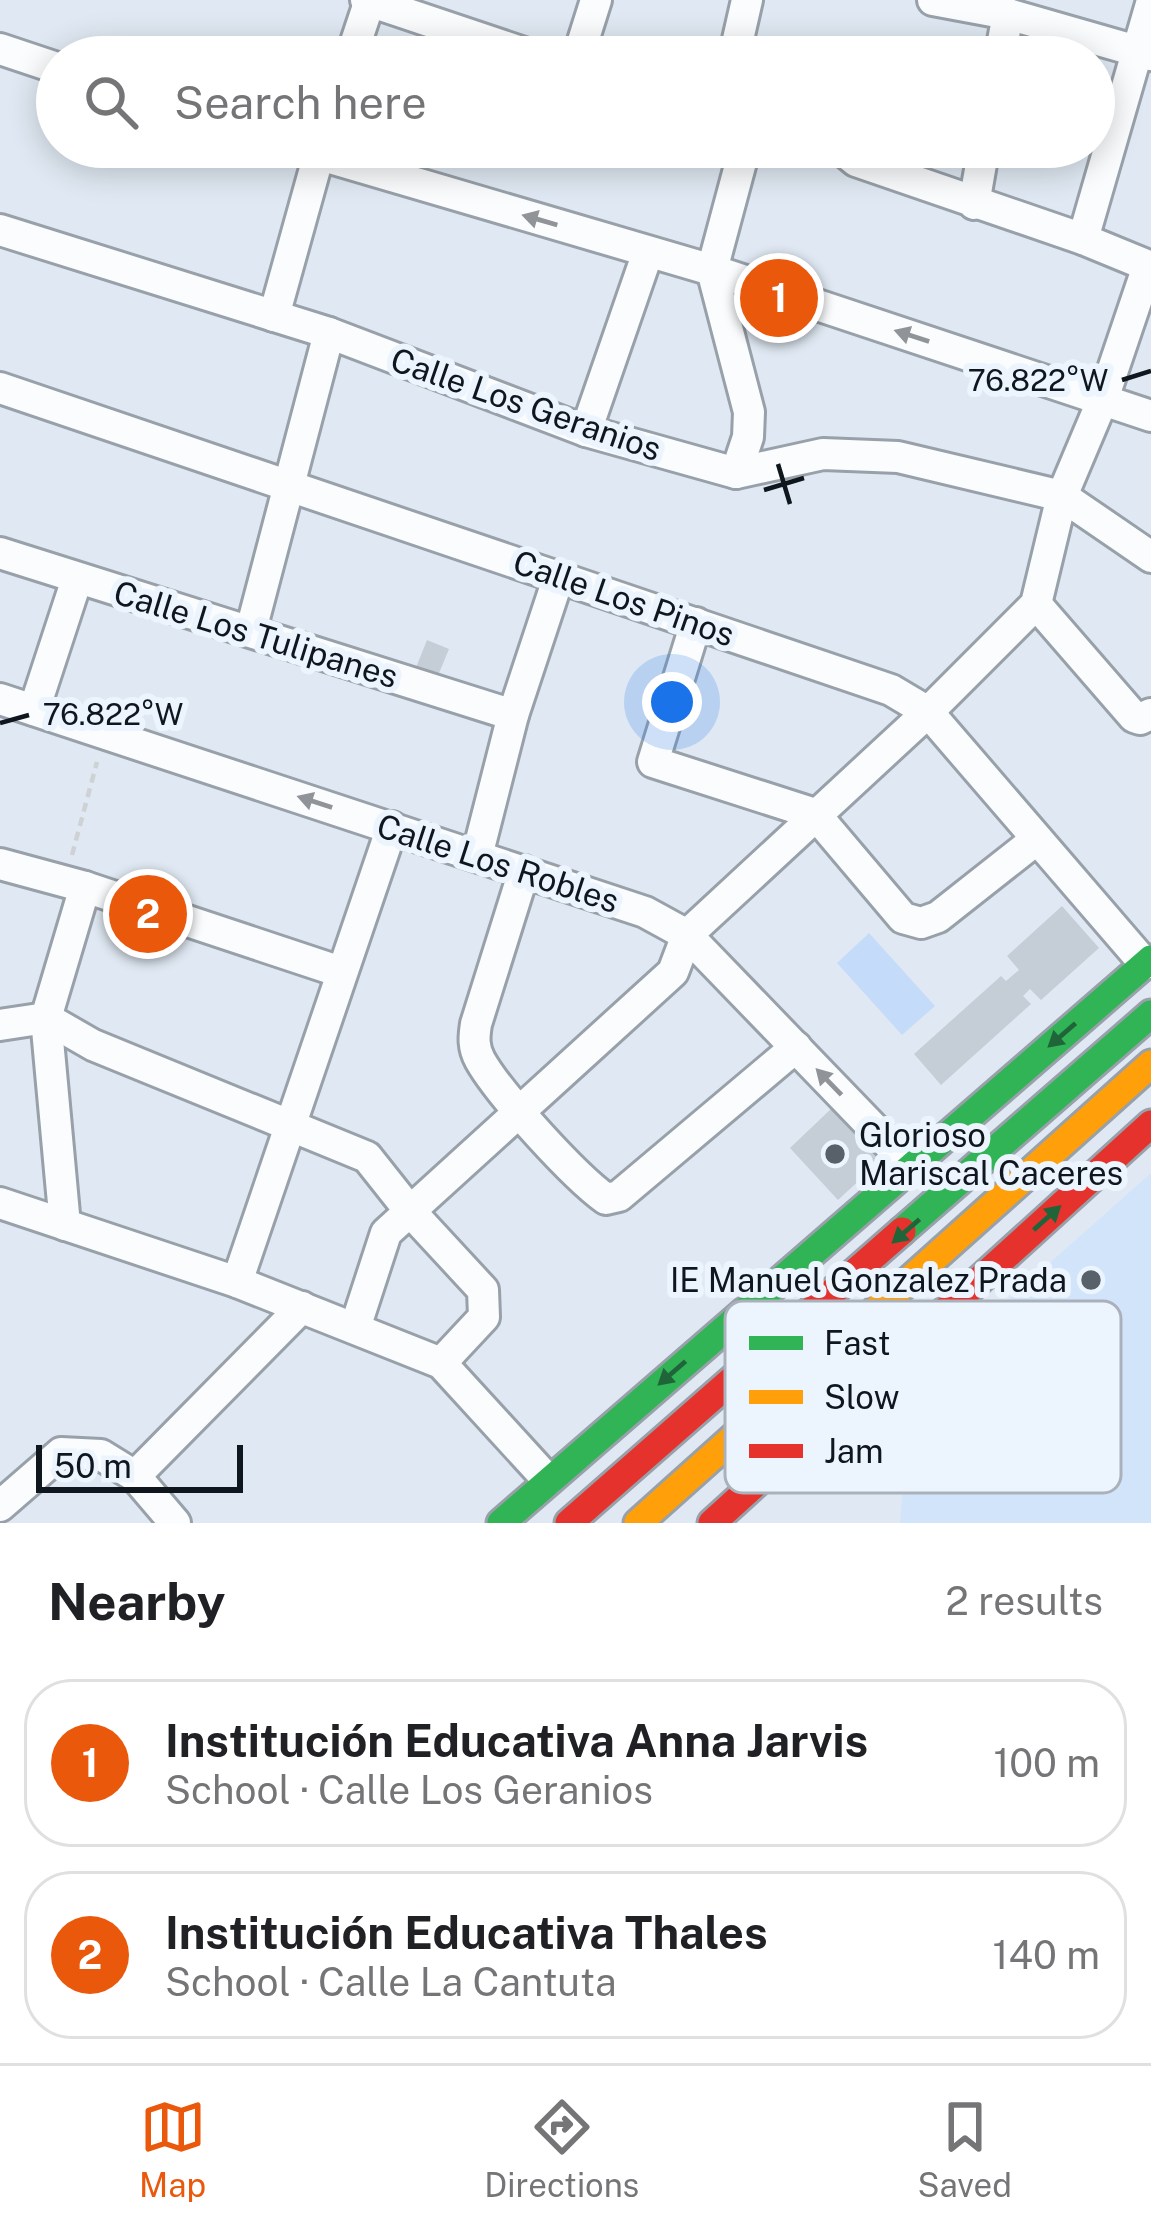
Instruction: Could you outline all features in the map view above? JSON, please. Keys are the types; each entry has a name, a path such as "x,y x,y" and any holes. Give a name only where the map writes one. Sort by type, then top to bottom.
{"main road":[{"path":"754,1301 1148,962"},
{"path":"823,1301 1151,1014"},
{"path":"886,1301 1151,1064"},
{"path":"956,1301 1151,1124"},
{"path":"501,1523 725,1326"},
{"path":"569,1523 725,1387"},
{"path":"638,1523 725,1445"},
{"path":"712,1523 745,1493"}],"street":[{"path":"358,36 369,0 474,36"},
{"path":"585,36 596,0"},
{"path":"739,36 747,0"},
{"path":"933,0 1008,14 1085,36"},
{"path":"1115,141 1144,53 1151,4"},
{"path":"1004,36 1008,14"},
{"path":"1115,45 1144,53"},
{"path":"0,49 36,61"},
{"path":"274,316 307,168"},
{"path":"370,168 712,270 1151,416"},
{"path":"736,473 748,436 749,412 712,270 739,168"},
{"path":"355,1328 386,1233 673,972 687,935 928,712 1036,604 1062,496 1103,399 1149,267 1083,239 877,168"},
{"path":"974,204 980,168"},
{"path":"1083,239 1106,168"},
{"name":"Calle Los Geranios","path":"0,230 329,334 586,431 736,473 823,454 898,457 1062,496"},
{"path":"586,431 648,252"},
{"path":"250,630 329,334"},
{"name":"Calle Los Pinos","path":"0,388 891,690 928,712 1148,962"},
{"path":"1062,496 1151,557"},
{"name":"Calle Los Tulipanes","path":"0,553 513,715"},
{"path":"477,856 513,715 559,576"},
{"path":"34,710 77,579"},
{"path":"1036,604 1134,717 1151,714"},
{"path":"696,623 653,762 815,814 903,918 921,923 938,917 1037,839"},
{"name":"Calle Los Robles","path":"0,699 646,912 687,935 910,1166"},
{"path":"237,1282 392,827"},
{"path":"0,864 341,972"},
{"path":"524,871 473,1043 481,1061 521,1111 606,1199 619,1196 796,1048"},
{"path":"65,1225 46,1018 75,885"},
{"path":"0,1024 46,1018 93,1046 367,1157 483,1290 484,1317 441,1363"},
{"path":"0,1203 237,1282 441,1363 548,1480"},
{"path":"135,1476 302,1307"},
{"path":"0,1506 61,1453 100,1455 135,1476 175,1523"}],"path":[{"path":"75,885 105,733"}],"shaded area":[{"path":"869,933 935,1006 902,1035 837,963"},
{"path":"1151,1173 1151,1523 900,1523 902,1493 1121,1493 1121,1301 1007,1301"}],"building":[{"path":"427,640 449,649 437,678 415,670"},
{"path":"1062,906 1099,948 1041,1000 1030,989 1023,996 1031,1004 941,1085 914,1054 1001,976 1006,981 1019,970 1007,956"},
{"name":"Glorioso Mariscal Caceres","path":"832,1108 880,1161 838,1200 790,1148"}],"traffic: fast":[{"path":"757,1301 1151,959"},
{"path":"902,1231 1151,1014"},
{"path":"501,1523 725,1329"}],"traffic: slow":[{"path":"886,1301 1151,1064"},
{"path":"638,1523 725,1445"}],"traffic: jam":[{"path":"956,1301 1151,1124"},
{"path":"822,1301 902,1231"},
{"path":"569,1523 725,1386"},
{"path":"712,1523 745,1493"}],"place":[{"name":"Institución Educativa Anna Jarvis","path":"779,298"},
{"name":"Institución Educativa Thales","path":"148,914"},
{"name":"Glorioso Mariscal Caceres","path":"835,1154"},
{"name":"IE Manuel Gonzalez Prada","path":"1091,1280"}]}
